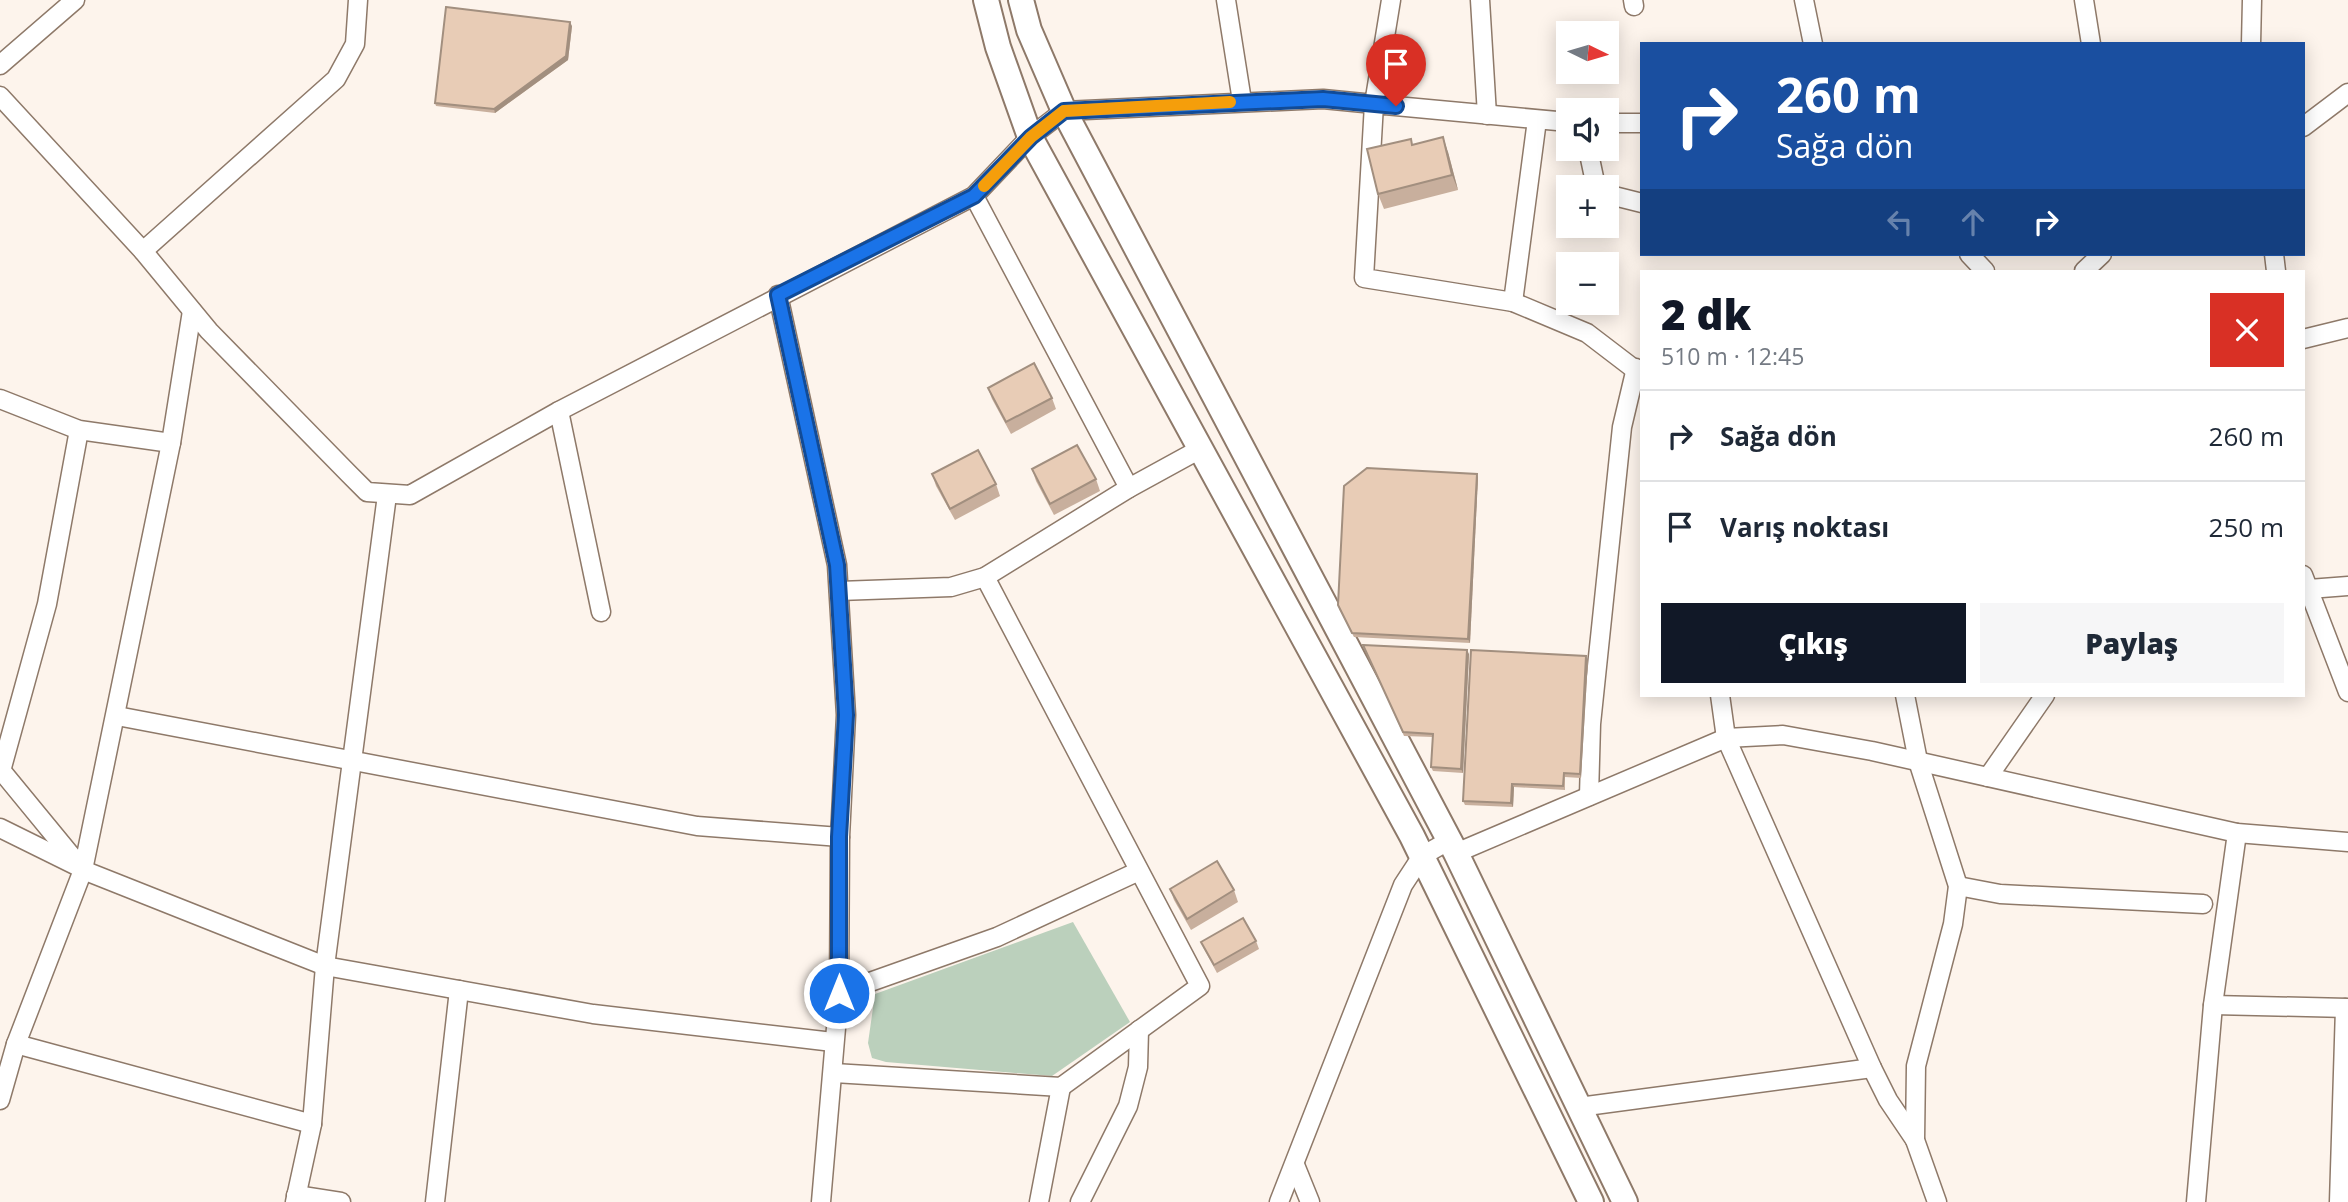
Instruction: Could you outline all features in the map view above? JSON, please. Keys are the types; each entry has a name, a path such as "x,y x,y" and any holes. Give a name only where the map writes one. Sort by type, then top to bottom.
{"main road":[{"path":"986,0 998,47 1031,137 1422,856 1591,1202"},
{"path":"1021,0 1029,30 1064,111 1453,847 1625,1202"}],"street":[{"path":"0,65 75,0"},
{"path":"1226,0 1242,102"},
{"path":"1391,0 1374,104 1364,278 1513,302 1587,333 1639,371 1622,427 1591,724 1590,796"},
{"path":"1480,0 1487,115"},
{"path":"1804,0 1813,42"},
{"path":"2084,0 2091,42"},
{"path":"2251,42 2252,0"},
{"path":"143,251 335,79 355,44 352,1"},
{"path":"2305,125 2348,93"},
{"path":"0,96 143,251 192,311 367,492 387,495 410,495 559,411 778,295 974,196 1031,137 1064,111 1323,99 1556,121"},
{"path":"1513,302 1537,120"},
{"path":"1619,123 1640,122"},
{"path":"974,196 1129,488"},
{"path":"1619,197 1640,202"},
{"path":"1971,256 1984,270"},
{"path":"2085,270 2100,256"},
{"path":"778,295 837,565 846,715 839,837 839,993 821,1202"},
{"path":"0,1100 16,1044 83,870 117,716 171,443 192,311"},
{"path":"2305,339 2348,328"},
{"path":"0,399 79,430 171,443"},
{"path":"559,411 601,612"},
{"path":"79,430 47,604 26,691 1,770 83,870"},
{"path":"839,591 951,587 985,577 1129,488 1202,448"},
{"path":"341,1202 296,1199 312,1124 325,966 387,495"},
{"path":"834,1073 1061,1087 1200,986 985,577"},
{"path":"2348,586 2306,582 2348,692"},
{"path":"1720,697 1726,737 1872,1068 1888,1100 1915,1140 1937,1202"},
{"path":"1905,697 1918,761 1958,886 1953,924 1916,1066 1915,1140"},
{"path":"1988,777 2044,697"},
{"path":"117,716 697,826 839,837"},
{"path":"1279,1202 1403,885 1422,856 1590,796 1726,737 1783,735 1918,761 2237,833 2348,842"},
{"path":"0,828 83,870 325,966 593,1014 833,1042"},
{"path":"2196,1202 2213,1005 2237,833"},
{"path":"839,993 997,937 1139,871"},
{"path":"1958,886 2000,894 2203,904"},
{"path":"435,1202 459,990"},
{"path":"2213,1005 2347,1008 2339,1202"},
{"path":"1080,1202 1128,1106 1138,1067 1139,1030"},
{"path":"16,1044 312,1124"},
{"path":"1579,1107 1872,1068"},
{"path":"1038,1202 1061,1087"},
{"path":"1294,1165 1310,1202"}],"green space":[{"path":"1073,922 1130,1022 1052,1076 886,1062 872,1058 868,1043 875,994"}],"building":[{"path":"446,7 570,22 566,56 494,109 435,103"},
{"path":"1443,137 1452,175 1378,194 1367,149 1411,139 1412,145"},
{"path":"1034,363 1052,398 1006,422 988,388"},
{"path":"1077,445 1096,479 1050,504 1032,469"},
{"path":"978,450 996,484 950,509 932,474"},
{"path":"1367,468 1477,474 1468,639 1352,633 1338,605 1344,486"},
{"path":"1363,645 1467,650 1461,769 1431,767 1433,734 1403,732"},
{"path":"1471,650 1586,656 1580,774 1564,773 1563,786 1512,784 1511,803 1463,801"},
{"path":"1217,861 1234,890 1187,919 1170,889"},
{"path":"1243,918 1256,941 1214,965 1201,942"}],"slow traffic":[{"path":"984,186 1031,137 1064,111 1230,102"}],"route":[{"path":"839,993 839,837 846,715 837,565 778,295 974,196 1031,137 1064,111 1323,99 1396,106"}]}
